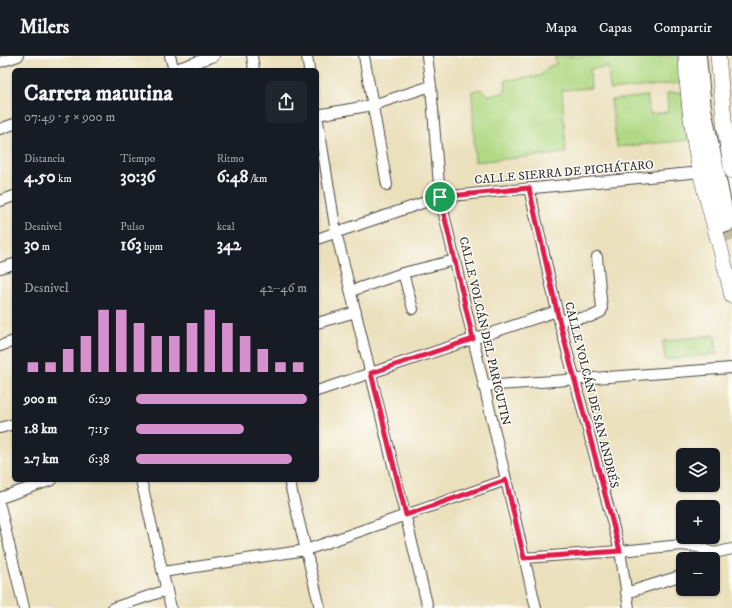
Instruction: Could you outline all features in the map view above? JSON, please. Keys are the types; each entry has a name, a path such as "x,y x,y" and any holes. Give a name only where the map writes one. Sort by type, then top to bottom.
{"highway":[{"path":"697,56 702,109 729,219"},
{"path":"707,56 712,110 729,219"}],"main road":[{"path":"686,56 687,89 700,172 732,296"},
{"path":"718,56 725,130 732,171"},
{"path":"725,130 732,114"}],"street":[{"path":"0,62 18,56"},
{"path":"170,56 173,68"},
{"path":"180,68 214,56"},
{"path":"252,56 254,68"},
{"path":"307,56 309,68"},
{"path":"364,56 387,185"},
{"name":"CALLE VOLCÁN DEL PARICUTIN","path":"427,56 431,86 440,197 536,608"},
{"path":"319,115 373,105 431,86"},
{"path":"0,129 12,125"},
{"path":"319,127 336,232 428,608"},
{"name":"CALLE SIERRA DE PICHÁTARO","path":"319,237 440,197 700,172"},
{"name":"CALLE VOLCÁN DE SAN ANDRÉS","path":"529,188 558,316 620,551 629,608"},
{"path":"0,201 12,197"},
{"path":"319,391 473,339 558,316 590,317 601,312 602,309 597,258"},
{"path":"351,291 403,273 455,260"},
{"path":"0,268 12,265"},
{"path":"403,273 413,309"},
{"path":"319,322 356,312"},
{"path":"0,346 12,342"},
{"path":"484,386 732,368"},
{"path":"0,428 12,425"},
{"path":"163,572 306,550 506,480"},
{"path":"0,498 46,482"},
{"path":"141,482 171,608"},
{"path":"289,482 320,608"},
{"path":"0,506 24,608"},
{"path":"524,558 682,545 698,547 705,552"},
{"path":"720,553 732,549"},
{"path":"626,593 676,577"},
{"path":"113,608 167,590"}],"green space":[{"path":"555,56 679,56 681,83 610,90 608,67 590,69 591,88 562,90 566,153 475,162 472,91 481,89 488,95 505,93 506,80 540,76 549,66 556,65"},
{"path":"682,92 689,140 617,147 611,100 647,96 650,114 668,112 667,93"},
{"path":"715,335 717,354 665,360 663,341"}],"tunnel":[{"path":"726,223 732,246"}],"route":[{"path":"529,188 559,320 620,551 524,558 506,480 406,515 371,373 473,339 440,197 529,188"}]}
